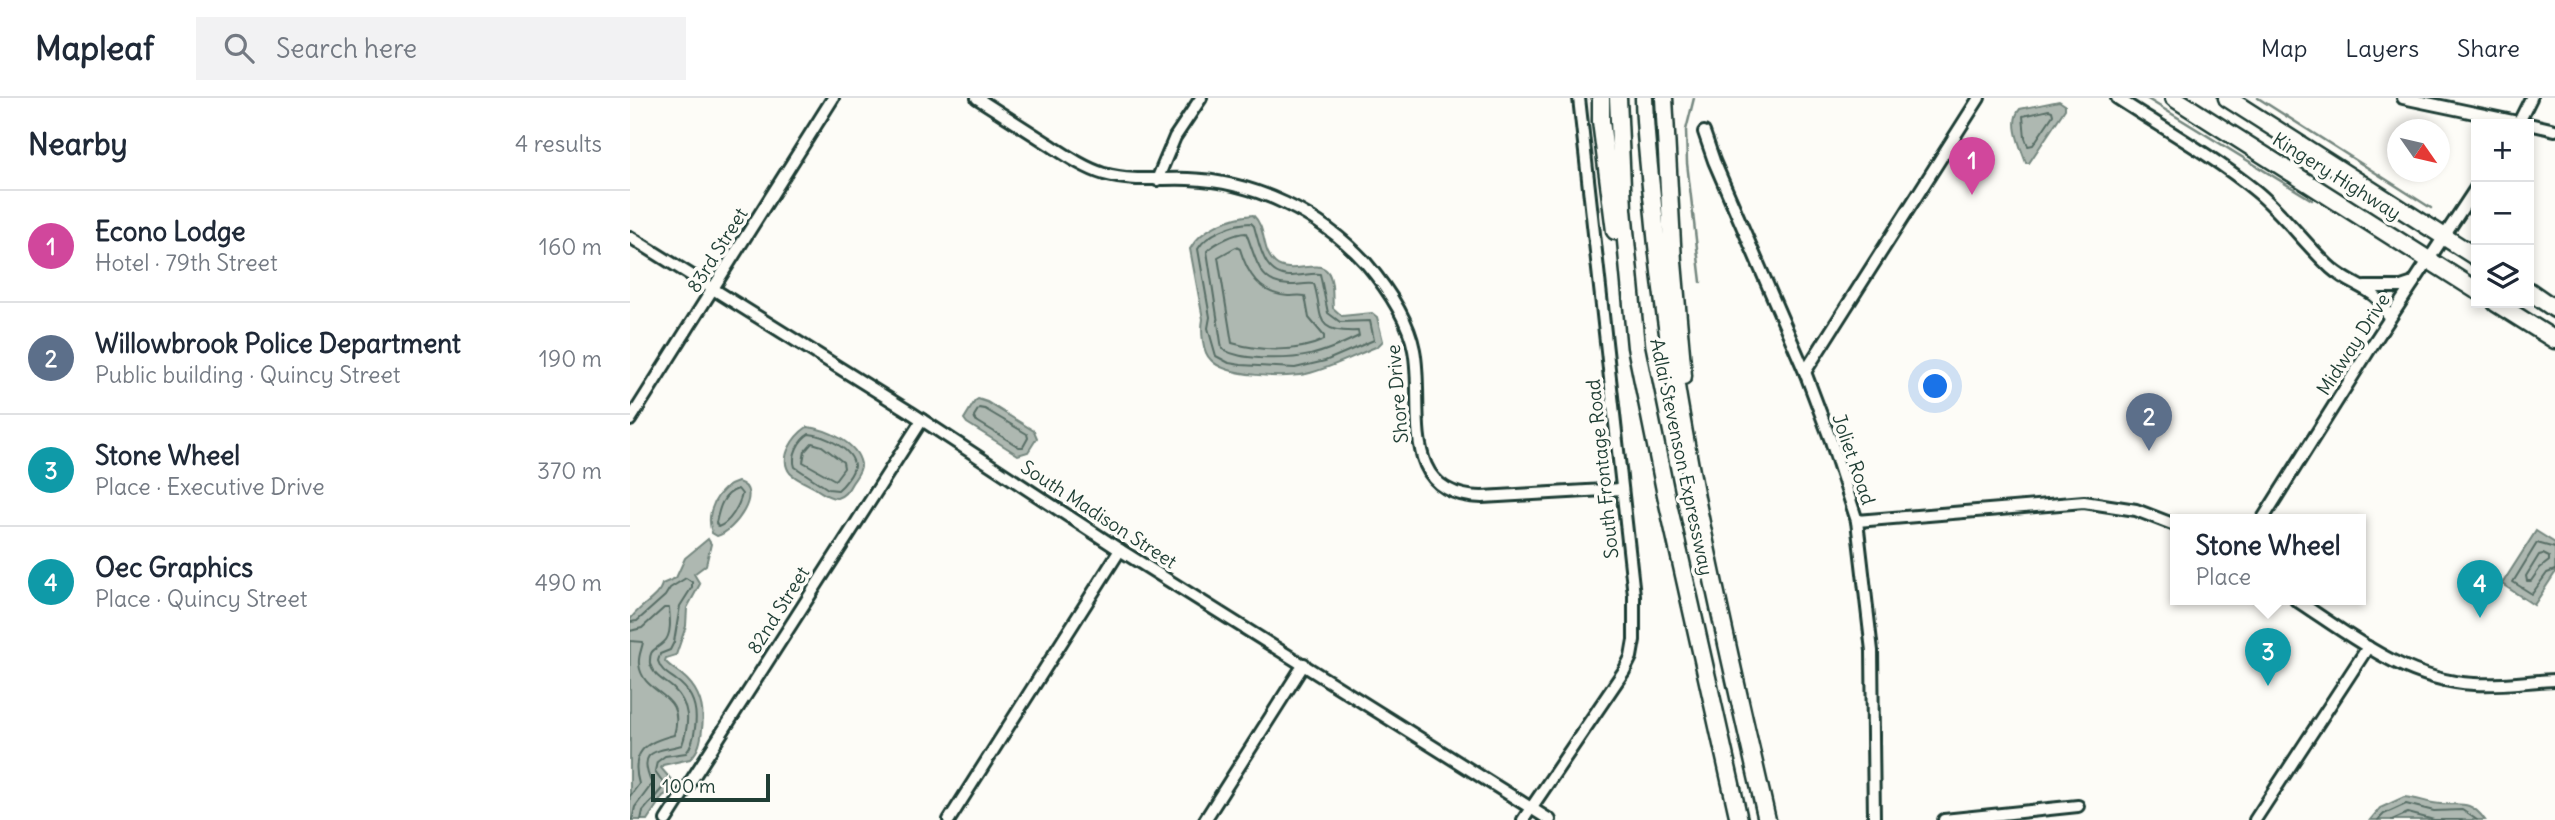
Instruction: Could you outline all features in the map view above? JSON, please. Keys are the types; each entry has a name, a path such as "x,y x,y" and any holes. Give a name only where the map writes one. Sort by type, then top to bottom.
{"highway":[{"path":"1600,98 1622,286 1636,347"},
{"name":"Adlai Stevenson Expressway","path":"1618,98 1623,209 1636,347 1666,495 1739,820"},
{"name":"Adlai Stevenson Expressway","path":"1644,98 1663,311 1684,438 1767,820"},
{"path":"1664,98 1674,262 1688,408 1684,438"},
{"path":"1667,146 1677,98"},
{"name":"Kingery Highway","path":"2174,98 2471,287"},
{"name":"Kingery Highway","path":"2227,98 2471,254"},
{"path":"2534,294 2555,309"},
{"path":"2505,308 2555,340"}],"street":[{"name":"83rd Street","path":"630,420 833,98"},
{"name":"Shore Drive","path":"977,98 1088,168 1112,176 1211,181 1244,188 1276,199 1323,226 1365,262 1401,313 1415,351 1420,452 1429,473 1442,487 1463,496 1482,497 1622,489"},
{"path":"1157,180 1174,137 1201,98"},
{"name":"South Frontage Road","path":"1523,820 1625,671 1634,639 1634,596 1579,98"},
{"path":"1805,372 1979,98"},
{"path":"2117,98 2254,189 2332,269 2379,297 2389,319"},
{"path":"2403,98 2500,119"},
{"path":"2525,119 2531,98"},
{"path":"2534,126 2555,130"},
{"name":"Joliet Road","path":"1704,132 1805,372 1857,521 1872,652 1874,820"},
{"name":"Midway Drive","path":"2266,514 2471,196"},
{"name":"South Madison Street","path":"630,237 922,420 1120,550 1550,820"},
{"path":"2362,287 2413,283"},
{"name":"82nd Street","path":"666,820 922,420"},
{"path":"1857,521 2084,502 2129,508 2170,523"},
{"path":"949,820 1120,550"},
{"path":"2304,605 2399,665 2440,679 2482,684 2555,680"},
{"path":"2255,820 2368,647"},
{"path":"1205,820 1304,664"},
{"path":"1944,820 2078,806"}],"water":[{"path":"2059,101 2065,105 2065,109 2029,163 2026,163 2015,128 2017,114 2020,109"},
{"path":"1253,215 1275,263 1288,268 1323,268 1331,279 1333,308 1342,316 1372,313 1377,317 1383,341 1378,346 1324,368 1296,375 1242,373 1218,366 1211,360 1203,341 1203,319 1190,249 1201,235 1217,225"},
{"path":"978,399 1034,431 1037,438 1028,452 1018,455 967,423 964,419"},
{"path":"807,427 840,438 854,449 858,456 861,464 859,472 848,490 840,497 834,498 825,494 795,477 787,467 789,447"},
{"path":"738,482 746,486 748,502 731,527 717,536 712,533 710,525 714,502 724,490"},
{"path":"2536,531 2555,543 2555,573 2534,605 2502,584"},
{"path":"708,539 711,544 706,565 694,574 700,584 687,608 686,626 676,655 666,658 665,661 688,680 700,699 703,721 700,741 690,759 663,765 661,768 674,783 672,790 663,796 647,820 630,820 630,620 657,594 662,584 676,578 685,558"},
{"path":"2404,797 2441,804 2467,805 2485,820 2370,820 2380,808"}],"waterway":[{"path":"1694,98 1686,130 1687,163 1701,282"},
{"path":"2146,98 2312,200"},
{"path":"2258,98 2431,208"}],"place":[{"name":"Econo Lodge","path":"1972,195"},
{"name":"Willowbrook Police Department","path":"2149,451"},
{"name":"Oec Graphics","path":"2480,618"},
{"name":"Stone Wheel","path":"2268,686"}]}
